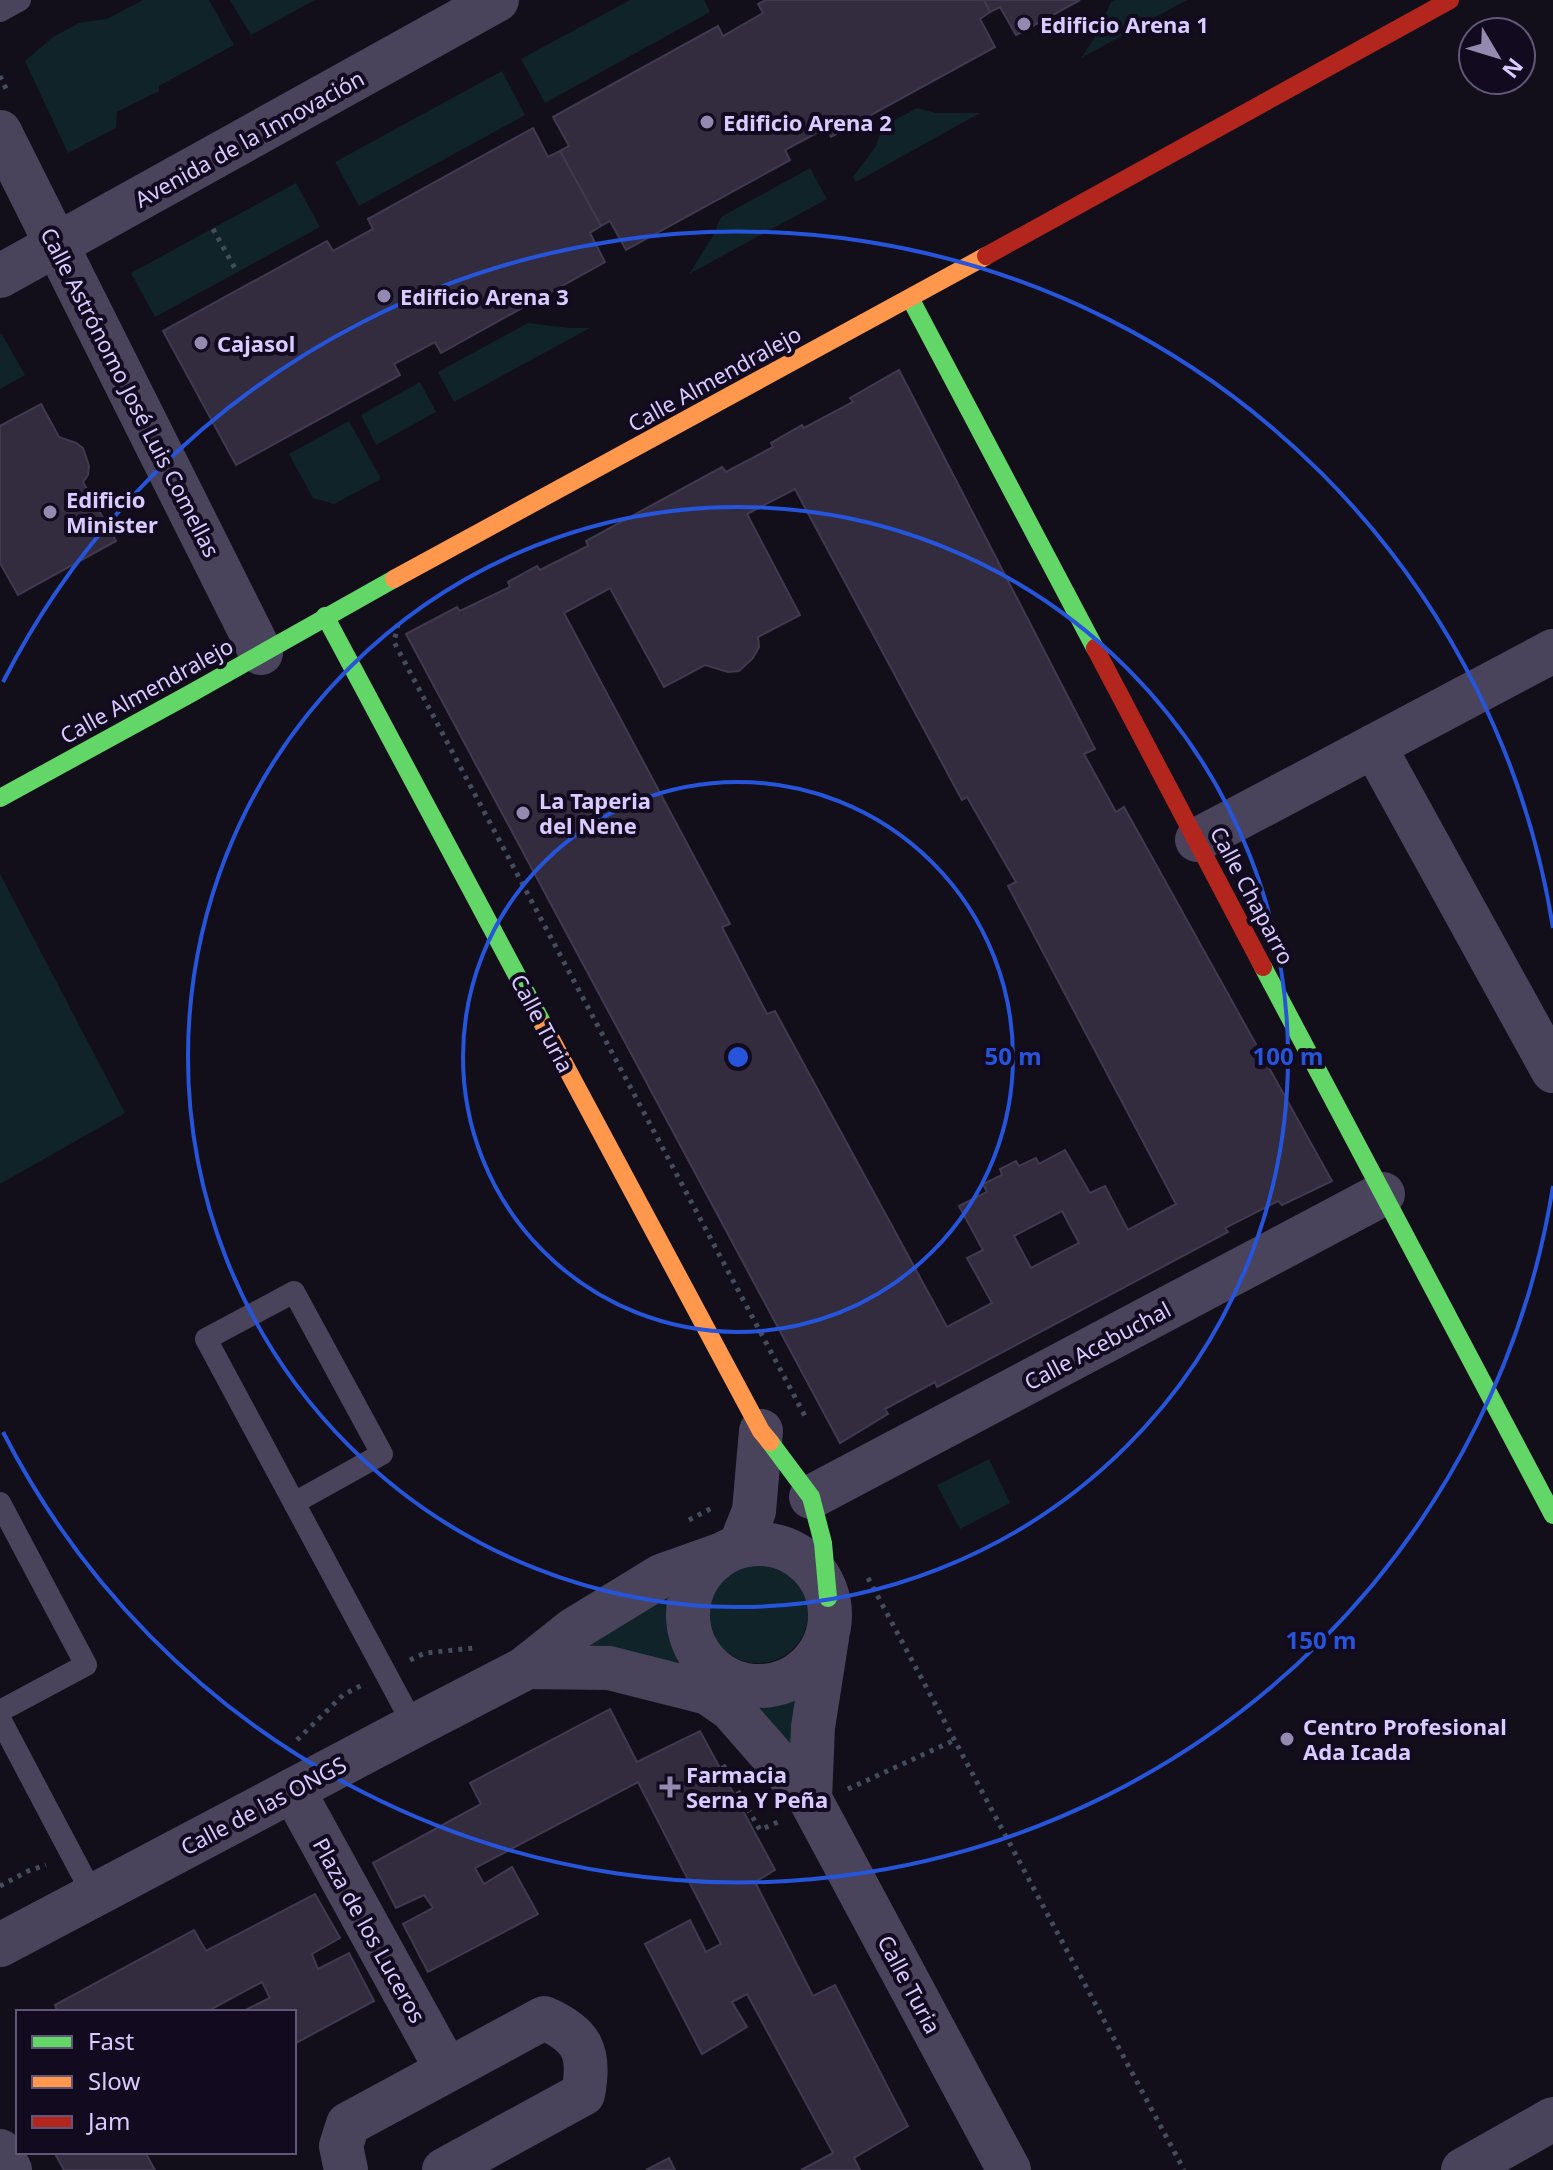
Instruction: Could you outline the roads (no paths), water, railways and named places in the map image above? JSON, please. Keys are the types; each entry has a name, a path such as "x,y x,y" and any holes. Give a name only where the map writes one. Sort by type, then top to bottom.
{"street":[{"name":"Avenida de la Innovación","path":"0,276 497,0"},
{"name":"Calle Almendralejo","path":"0,798 325,616 1450,0"},
{"name":"Calle Astrónomo José Luis Comellas","path":"0,132 261,653"},
{"name":"Calle Chaparro","path":"910,298 1553,1515"},
{"name":"Calle Turia","path":"325,616 761,1431 811,1497 823,1543 829,1609 813,1727 813,1803"},
{"path":"1197,840 1553,651"},
{"path":"1374,746 1553,1071"},
{"name":"Calle Acebuchal","path":"811,1497 1383,1194"},
{"path":"730,1551 754,1511 761,1431"},
{"path":"752,1544 790,1550 810,1565 818,1575 829,1609 822,1647 805,1669 781,1682 768,1685 710,1681 694,1645 687,1617 700,1576 709,1564 730,1551 752,1544"},
{"name":"Calle de las ONGS","path":"0,1945 527,1667 573,1630 661,1576 730,1551"},
{"name":"Calle de las ONGS","path":"527,1667 609,1668 710,1681"},
{"name":"Calle Turia","path":"710,1681 813,1803 1009,2170"},
{"name":"Plaza de los Luceros","path":"293,1790 447,2070"},
{"path":"346,2170 341,2146 348,2124 544,2018 565,2027 583,2049 588,2071 583,2094 444,2170"},
{"path":"1463,2170 1553,2119"},
{"path":"0,2151 10,2170"}],"lane":[{"path":"0,11 20,0"},
{"path":"294,1503 382,1454 294,1292 206,1339 294,1503 414,1726"},
{"path":"0,1503 86,1665 0,1711"},
{"path":"0,1719 93,1895"}],"place":[{"name":"Edificio Arena 1","path":"1024,24"},
{"name":"Edificio Arena 2","path":"707,122"},
{"name":"Edificio Arena 3","path":"384,296"},
{"name":"Cajasol","path":"201,343"},
{"name":"Edificio Minister","path":"50,512"},
{"name":"La Taperia del Nene","path":"523,813"},
{"name":"Centro Profesional Ada Icada","path":"1287,1739"},
{"name":"Farmacia Serna Y Peña","path":"670,1787"}]}
